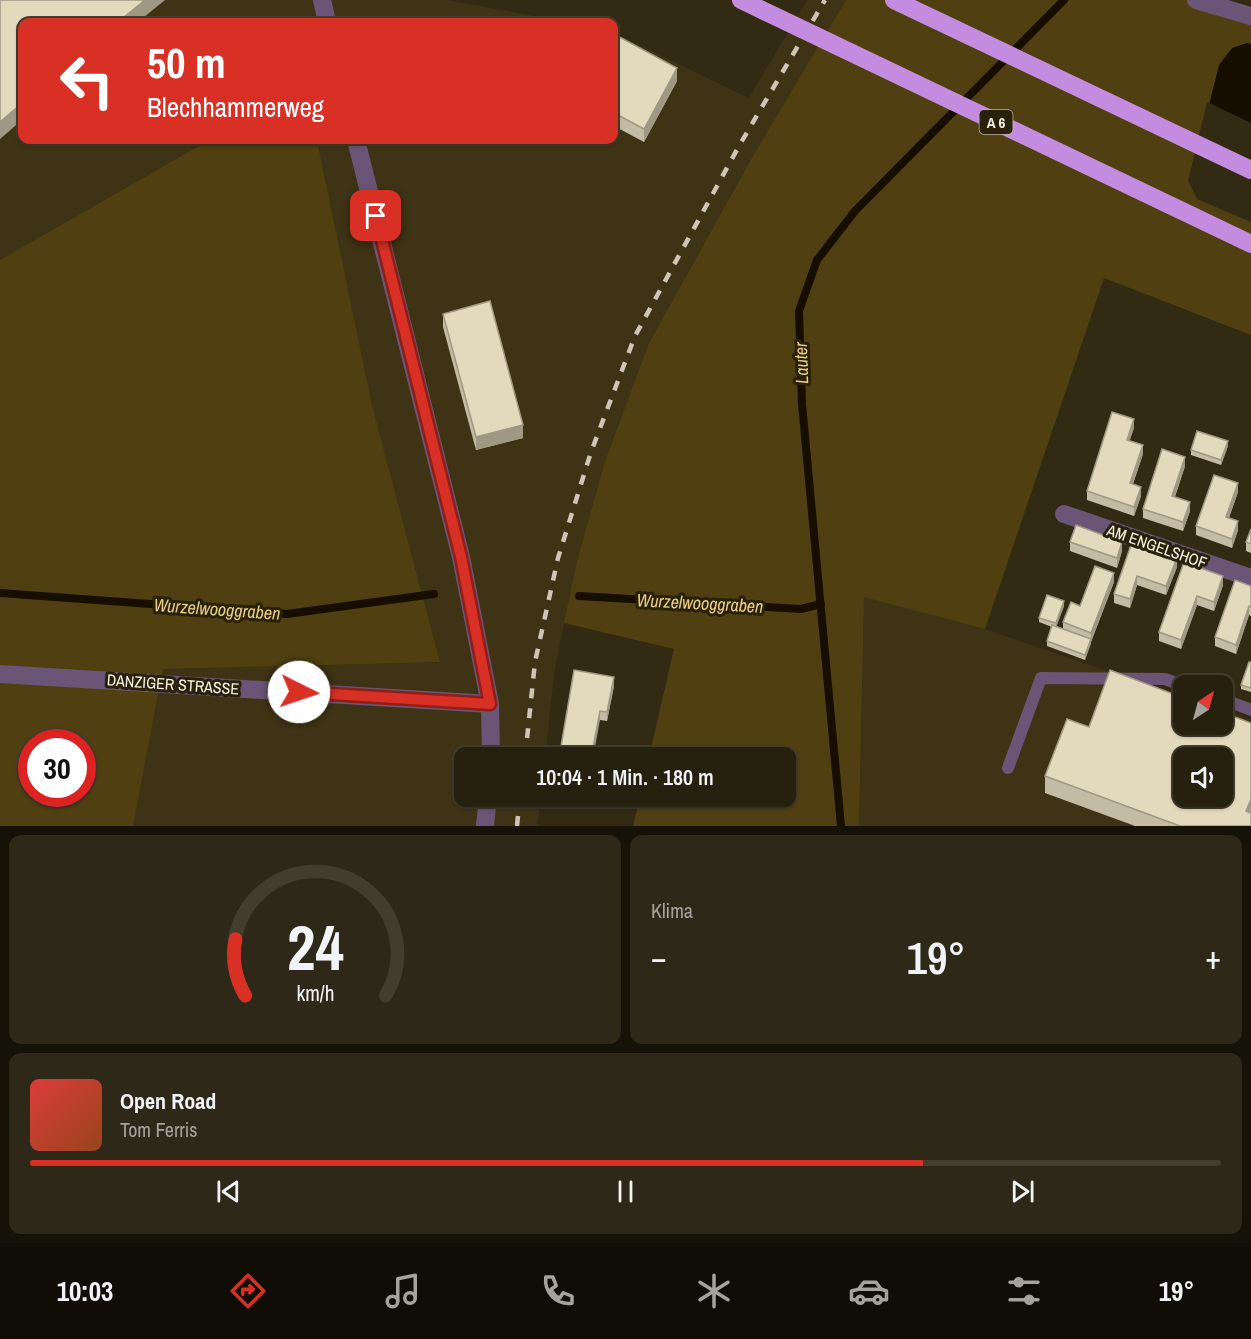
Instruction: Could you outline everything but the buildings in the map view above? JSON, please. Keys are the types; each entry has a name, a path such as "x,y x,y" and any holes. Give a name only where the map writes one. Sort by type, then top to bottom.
{"highway":[{"name":"A 6","path":"741,0 1251,244"},
{"path":"894,0 1251,170"}],"street":[{"path":"322,0 326,18"},
{"path":"1196,0 1251,16"},
{"path":"357,144 461,557 490,704 492,747"},
{"name":"AM ENGELSHOF","path":"1064,514 1251,578"},
{"name":"DANZIGER STRASSE","path":"0,674 490,704"},
{"path":"485,826 487,807"}],"lane":[{"path":"1008,768 1041,678 1165,679 1173,682"},
{"path":"1233,703 1251,710"}],"shaded area":[{"path":"0,0 447,0 545,18 18,18 18,144 202,144 0,260"},
{"path":"807,0 846,0 754,154 649,343 605,461 577,561 555,668 546,747 454,747 454,807 540,807 537,826 133,826 163,669 440,662 372,405 318,144 618,144 618,35 749,98"},
{"path":"846,0 1191,0 1251,23 1251,335 1104,278 985,629 864,597 859,826 633,826 638,807 796,807 796,747 651,747 674,649 564,623 577,561 605,461 649,343 754,154"},
{"path":"1247,43 1251,44 1251,219 1190,180 1219,65 1232,48"},
{"path":"202,144 318,144 372,405 440,662 163,669 133,826 0,826 0,260"},
{"path":"864,596 985,629 1173,694 1173,735 1233,735 1233,714 1251,720 1251,826 859,826"}],"pier":[{"path":"1207,102 1251,123 1251,222 1197,199 1188,181"}],"waterway":[{"name":"Lauter","path":"841,826 802,404 799,311 817,260 855,211 1064,0"},
{"name":"Wurzelwooggraben","path":"0,593 287,614 434,594"},
{"name":"Wurzelwooggraben","path":"579,596 801,609 821,604"}],"railway":[{"path":"526,747 535,662 558,558 591,452 635,336 739,146 825,0"},
{"path":"517,826 519,807"}],"route":[{"path":"299,692 490,704 461,557 376,216"}]}
